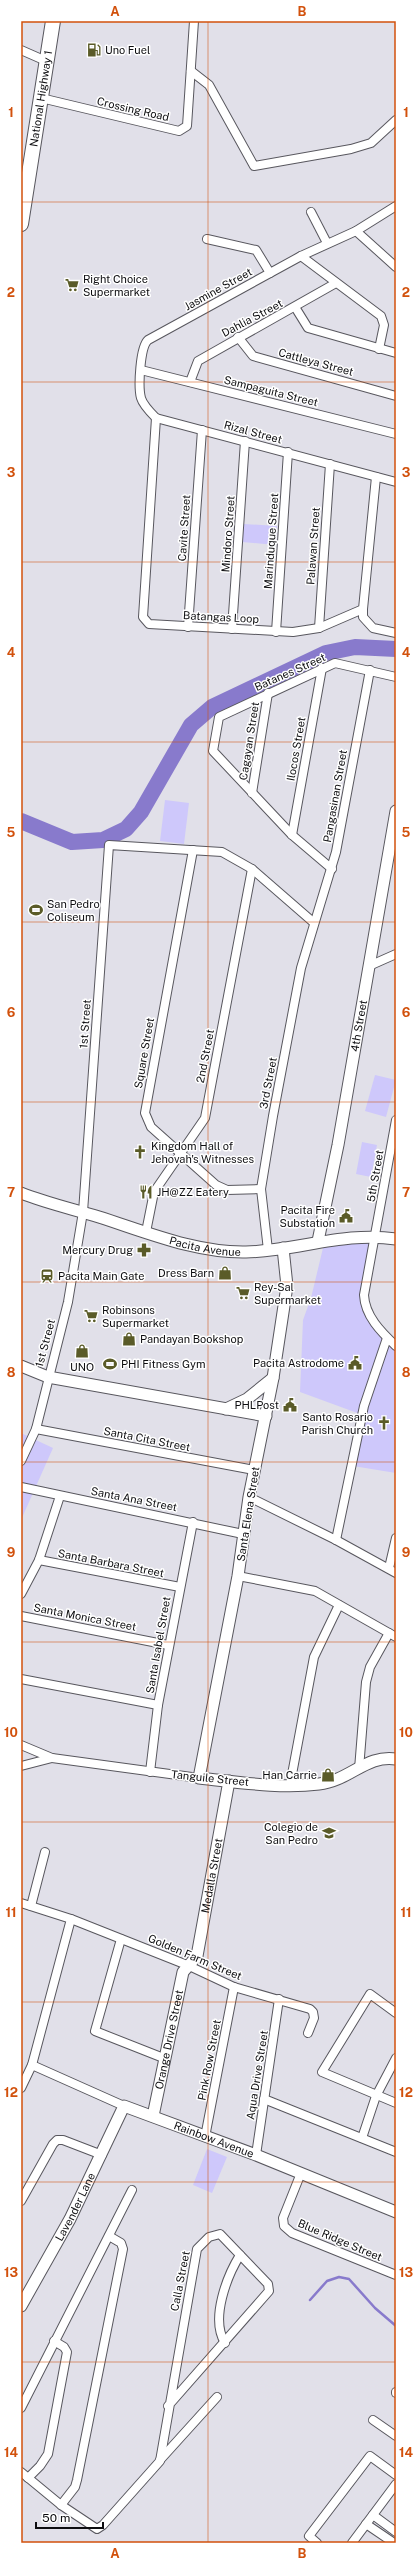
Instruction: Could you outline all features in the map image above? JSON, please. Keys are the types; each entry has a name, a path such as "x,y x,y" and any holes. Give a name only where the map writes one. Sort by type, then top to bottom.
{"highway":[{"name":"National Highway 1","path":"21,224 53,21"}],"street":[{"name":"Crossing Road","path":"41,98 179,131 186,126 194,21"},
{"path":"21,50 46,61"},
{"path":"190,71 209,85 254,166 351,149 371,143 396,120"},
{"name":"Jasmine Street","path":"141,370 142,347 148,340 301,256 356,230 396,206"},
{"path":"311,212 327,243"},
{"path":"356,230 395,264"},
{"path":"207,239 256,250 270,273"},
{"path":"301,256 384,320 379,349"},
{"name":"Dahlia Street","path":"190,382 198,361 238,337 295,307 336,283"},
{"path":"295,307 308,328 396,353"},
{"name":"Cattleya Street","path":"238,337 253,356 396,396"},
{"path":"141,370 141,399 156,418"},
{"name":"Sampaguita Street","path":"141,370 396,434"},
{"name":"Rizal Street","path":"156,418 396,482"},
{"name":"Batangas Loop","path":"156,418 143,617 149,624 276,632 319,628 363,609"},
{"name":"Cavite Street","path":"188,627 202,430"},
{"name":"Mindoro Street","path":"232,629 245,441"},
{"name":"Marinduque Street","path":"276,632 288,452"},
{"name":"Palawan Street","path":"319,628 330,464"},
{"path":"376,477 363,617 373,628 396,633"},
{"name":"Batanes Street","path":"252,793 213,751 219,717 335,663 396,677"},
{"name":"Ilocos Street","path":"292,835 322,668"},
{"name":"Pangasinan Street","path":"313,922 332,869 370,670"},
{"name":"Cagayan Street","path":"252,793 268,693"},
{"path":"252,793 292,835 332,869"},
{"name":"4th Street","path":"318,1241 396,811"},
{"name":"1st Street","path":"21,1461 36,1429 68,1302 83,1212 109,845 222,852 252,870 313,922"},
{"name":"Square Street","path":"193,850 145,1113 151,1127 216,1185 227,1190 261,1189"},
{"name":"2nd Street","path":"146,1232 154,1192 205,1118 252,870"},
{"name":"3rd Street","path":"268,1250 261,1189 301,968 313,922"},
{"path":"369,966 396,954"},
{"name":"5th Street","path":"396,1120 376,1236 366,1279 365,1305 373,1321 387,1338 396,1346"},
{"name":"Pacita Avenue","path":"21,1193 42,1201 146,1232 216,1250 246,1252 283,1248 318,1241 376,1236 396,1239"},
{"name":"Santa Elena Street","path":"199,1778 238,1576 249,1497 273,1378 287,1286 283,1248"},
{"path":"336,1540 364,1406 387,1338"},
{"path":"21,1366 48,1377 266,1416"},
{"path":"226,1409 247,1399 273,1378"},
{"name":"Santa Cita Street","path":"36,1429 254,1470"},
{"name":"Santa Ana Street","path":"21,1487 193,1522 243,1534"},
{"path":"21,1594 39,1560 60,1496"},
{"path":"249,1497 336,1540 392,1571 396,1538"},
{"name":"Santa Isabel Street","path":"150,1772 158,1705 168,1645 193,1522"},
{"name":"Santa Barbara Street","path":"39,1560 180,1587"},
{"path":"238,1576 315,1591 393,1635 370,1667 366,1682 359,1769"},
{"path":"290,1785 314,1657 339,1605"},
{"name":"Santa Monica Street","path":"21,1616 168,1645"},
{"path":"21,1679 158,1705"},
{"name":"Tanguile Street","path":"21,1745 52,1758 199,1778 290,1785 320,1784 340,1779 383,1757 396,1759"},
{"path":"21,1766 52,1758"},
{"name":"Medalla Street","path":"187,1965 197,1956 229,1781"},
{"path":"31,1906 45,1852"},
{"name":"Golden Farm Street","path":"21,1903 71,1919 187,1965 234,1987 279,1999 313,2012 314,2018 308,2033"},
{"path":"21,2088 32,2065 71,1919"},
{"path":"121,1939 94,2031 166,2059"},
{"name":"Orange Drive Street","path":"154,2116 183,1972 187,1965"},
{"name":"Pink Row Street","path":"205,2136 234,1987"},
{"path":"396,2013 370,1994 322,2072 376,2096 396,2103"},
{"name":"Aqua Drive Street","path":"256,2155 279,1999"},
{"path":"362,2138 376,2096 395,2059"},
{"name":"Rainbow Avenue","path":"32,2065 124,2106 256,2155 396,2212"},
{"path":"264,2099 396,2152"},
{"name":"Lavender Lane","path":"21,2306 53,2251 102,2155 124,2106"},
{"path":"21,2201 53,2144 57,2140 63,2140 102,2155"},
{"name":"Blue Ridge Street","path":"301,2173 283,2218 284,2226 292,2233 396,2275"},
{"path":"21,2408 132,2190"},
{"name":"Calla Street","path":"160,2461 168,2406 199,2244 215,2233 220,2234 270,2288 225,2343 168,2406"},
{"path":"61,2505 75,2487 77,2480 123,2249 121,2243 109,2236"},
{"path":"225,2343 219,2330 220,2316 227,2278 240,2254"},
{"path":"28,2478 45,2461 52,2431 67,2352 64,2347 54,2342"},
{"path":"21,2472 61,2505 90,2526 100,2528 217,2396"},
{"path":"373,2420 396,2436"},
{"path":"317,2543 309,2536 370,2456 396,2475"},
{"path":"352,2543 396,2484"},
{"path":"373,2515 396,2532"},
{"path":"366,2524 394,2543"}],"shaded area":[{"path":"244,524 277,526 276,545 242,542"},
{"path":"165,800 189,803 184,844 160,841"},
{"path":"375,1075 396,1080 386,1117 365,1111"},
{"path":"362,1142 377,1145 371,1177 356,1174"},
{"path":"376,1238 364,1306 387,1338 360,1414 300,1392 303,1320 311,1298 323,1248"},
{"path":"387,1340 396,1349 396,1473 353,1466 364,1406"},
{"path":"21,1433 53,1448 21,1520"},
{"path":"207,2149 227,2157 212,2193 193,2185"}],"waterway":[{"path":"21,821 72,842 103,840 126,829 141,812 191,725 212,707 326,653 355,647 396,649"},
{"path":"310,2300 327,2281 339,2277 349,2279 375,2308 396,2326"}],"place":[{"name":"Uno Fuel","path":"94,50"},
{"name":"Right Choice Supermarket","path":"72,285"},
{"name":"San Pedro Coliseum","path":"36,910"},
{"name":"Kingdom Hall of Jehovah's Witnesses","path":"140,1152"},
{"name":"JH@ZZ Eatery","path":"146,1192"},
{"name":"Pacita Fire Substation","path":"346,1216"},
{"name":"Mercury Drug","path":"144,1250"},
{"name":"Dress Barn","path":"225,1273"},
{"name":"Pacita Main Gate","path":"47,1276"},
{"name":"Rey-Sal Supermarket","path":"243,1293"},
{"name":"Robinsons Supermarket","path":"91,1316"},
{"name":"Pandayan Bookshop","path":"129,1339"},
{"name":"UNO","path":"82,1351"},
{"name":"Pacita Astrodome","path":"355,1363"},
{"name":"PHI Fitness Gym","path":"110,1364"},
{"name":"PHLPost","path":"290,1405"},
{"name":"Santo Rosario Parish Church","path":"384,1423"},
{"name":"Han Carrie","path":"328,1775"},
{"name":"Colegio de San Pedro","path":"329,1833"}]}
